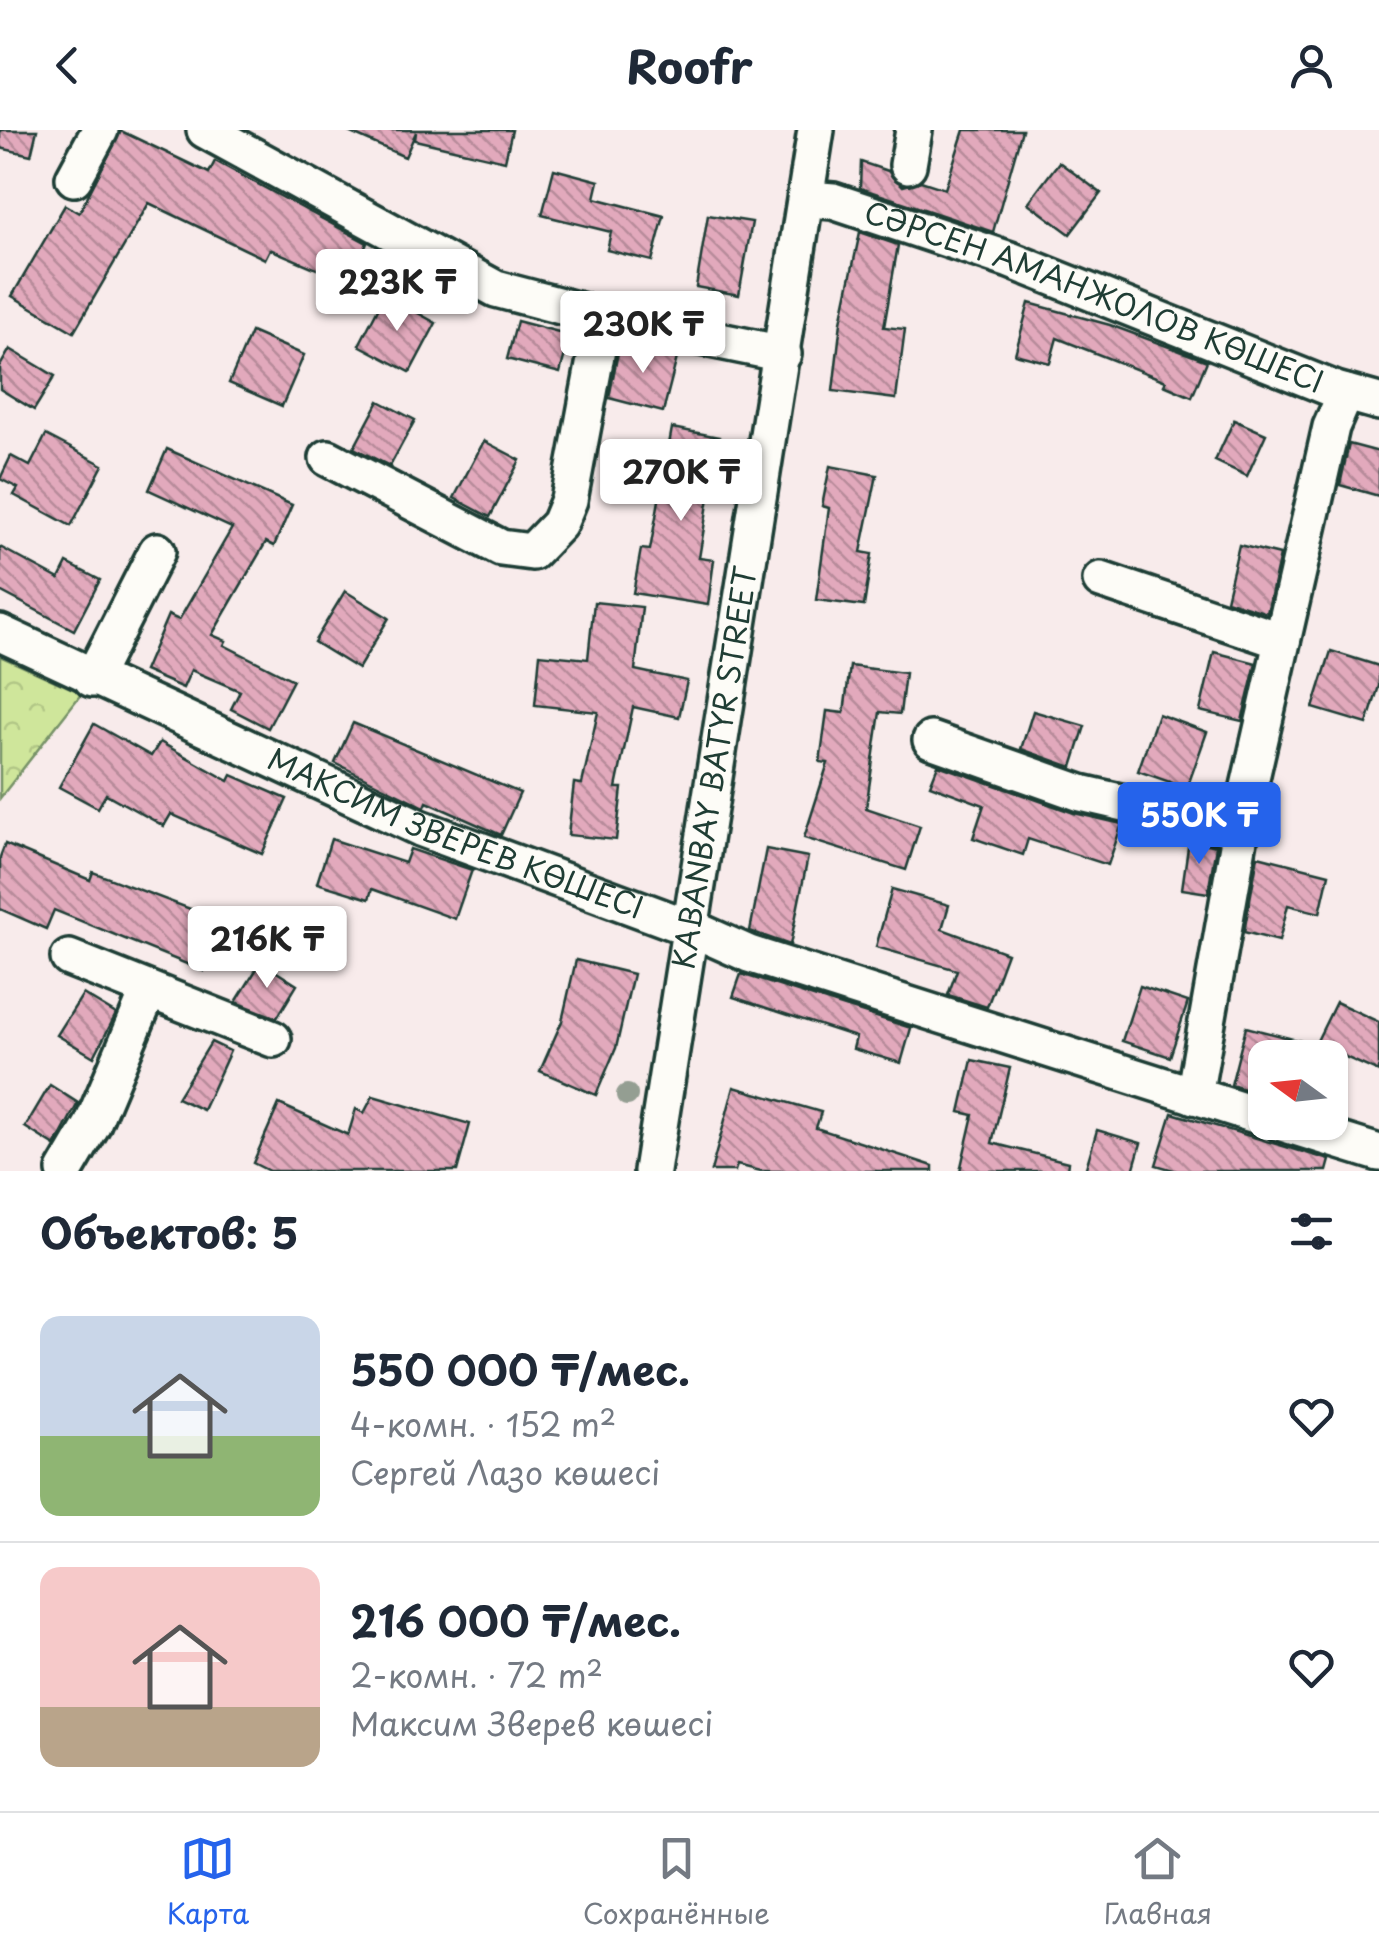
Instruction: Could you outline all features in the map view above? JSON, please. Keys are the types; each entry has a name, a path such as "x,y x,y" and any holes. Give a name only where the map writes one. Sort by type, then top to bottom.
{"street":[{"path":"74,178 100,130"},
{"path":"205,130 496,289 602,317 783,354"},
{"name":"KABANBAY BATYR STREET","path":"652,1171 816,130"},
{"name":"СӘРСЕН АМАНЖОЛОВ КӨШЕСІ","path":"808,199 833,201 1010,260 1362,397"},
{"path":"328,458 501,548 532,552 560,524 569,500 602,317"},
{"path":"1194,1096 1241,830 1330,428 1362,397"},
{"path":"92,678 157,551"},
{"path":"1102,580 1282,641"},
{"name":"МАКСИМ ЗВЕРЕВ КӨШЕСІ","path":"0,632 420,828 693,928 767,960 1248,1113"},
{"path":"931,740 1081,793 1241,830"},
{"path":"69,958 273,1039"},
{"path":"66,1171 92,1125 148,990"},
{"path":"1337,1140 1379,1153"}],"green space":[{"path":"0,656 82,693 0,798"}],"building":[{"path":"0,130 37,130 31,155 0,148"},
{"path":"344,130 512,130 505,161 415,140 416,132 405,157"},
{"path":"964,130 1022,130 993,232 860,188 861,162 888,171 903,186 921,181 945,189"},
{"path":"121,131 209,173 215,161 367,243 350,283 270,249 265,259 149,203 74,332 12,296 65,205 79,213"},
{"path":"1059,162 1101,193 1070,234 1028,203"},
{"path":"554,169 599,181 595,198 664,216 652,261 607,250 611,232 542,215"},
{"path":"708,215 752,222 739,295 696,287"},
{"path":"860,232 898,245 884,327 905,329 896,399 833,391 841,322"},
{"path":"385,295 436,323 410,372 359,345"},
{"path":"1029,303 1110,325 1207,361 1192,397 1164,385 1166,381 1057,338 1050,363 1015,354"},
{"path":"517,321 570,335 560,373 507,359"},
{"path":"251,332 304,355 282,406 229,383"},
{"path":"620,342 678,354 663,412 609,398"},
{"path":"10,349 55,376 34,410 0,389 0,366"},
{"path":"379,401 415,420 390,466 354,448"},
{"path":"1234,420 1266,434 1247,476 1215,461"},
{"path":"672,428 719,437 699,558 714,560 708,605 633,593 641,549 650,550"},
{"path":"46,435 103,465 71,526 14,495 18,488 0,479 11,456 30,466"},
{"path":"484,441 520,460 490,517 454,498"},
{"path":"1349,444 1379,452 1379,496 1340,485"},
{"path":"167,449 292,505 274,546 266,542 212,635 293,680 268,728 231,709 240,691 191,670 183,688 144,671 168,615 179,620 232,528 149,490"},
{"path":"830,466 877,475 861,552 872,554 864,606 816,600 829,508 822,506"},
{"path":"1239,545 1280,555 1267,613 1226,600"},
{"path":"0,547 59,579 67,563 100,580 74,630 0,591"},
{"path":"345,591 389,618 358,669 314,642"},
{"path":"594,602 642,607 635,670 687,681 679,717 633,707 616,788 622,788 616,840 568,835 574,783 582,784 598,712 535,705 540,654 588,659"},
{"path":"1331,651 1379,666 1379,686 1367,724 1313,708"},
{"path":"1214,652 1256,663 1242,721 1200,711"},
{"path":"850,666 905,673 900,714 880,712 866,808 920,826 906,870 804,838 828,763 820,762 827,711 844,713"},
{"path":"1033,711 1085,726 1072,767 1021,749"},
{"path":"1158,714 1207,732 1187,788 1138,771"},
{"path":"353,723 520,793 501,835 427,802 425,807 335,763"},
{"path":"94,724 151,756 160,742 229,781 232,775 287,799 262,854 171,814 164,826 106,794 98,808 59,787"},
{"path":"938,765 1074,813 1122,824 1108,865 1028,839 1023,855 973,838 984,805 930,785"},
{"path":"331,839 405,863 410,849 472,870 455,919 372,889 369,899 317,883"},
{"path":"1189,840 1216,846 1208,893 1182,889"},
{"path":"5,844 90,880 93,872 222,921 204,971 54,910 46,929 0,909 0,857"},
{"path":"766,849 808,857 790,945 750,931"},
{"path":"1258,856 1329,874 1320,913 1288,905 1279,941 1244,932"},
{"path":"892,889 949,905 942,929 1007,953 987,1007 948,995 957,970 876,947"},
{"path":"576,960 633,974 616,1048 596,1095 540,1071 562,1021"},
{"path":"261,962 297,985 277,1018 236,1002"},
{"path":"741,974 911,1028 901,1063 853,1049 856,1037 733,997"},
{"path":"1140,986 1188,1002 1170,1057 1122,1041"},
{"path":"83,994 116,1014 94,1057 57,1035"},
{"path":"1336,1002 1379,1022 1379,1072 1348,1058 1348,1040 1317,1040"},
{"path":"1246,1027 1297,1040 1248,1040 1248,1090 1231,1085"},
{"path":"211,1042 230,1051 203,1110 177,1098"},
{"path":"972,1060 1010,1068 992,1143 1068,1162 1067,1171 960,1171 973,1115 960,1112"},
{"path":"50,1085 78,1103 55,1146 25,1127"},
{"path":"734,1087 821,1112 816,1128 933,1166 933,1171 761,1171 737,1165 735,1171 711,1171"},
{"path":"373,1096 470,1124 457,1171 269,1171 253,1163 279,1104 348,1135 356,1109 364,1113"},
{"path":"1172,1113 1248,1136 1248,1140 1263,1140 1330,1160 1327,1171 1177,1171 1156,1165"},
{"path":"1097,1130 1141,1143 1133,1171 1085,1171"}]}
